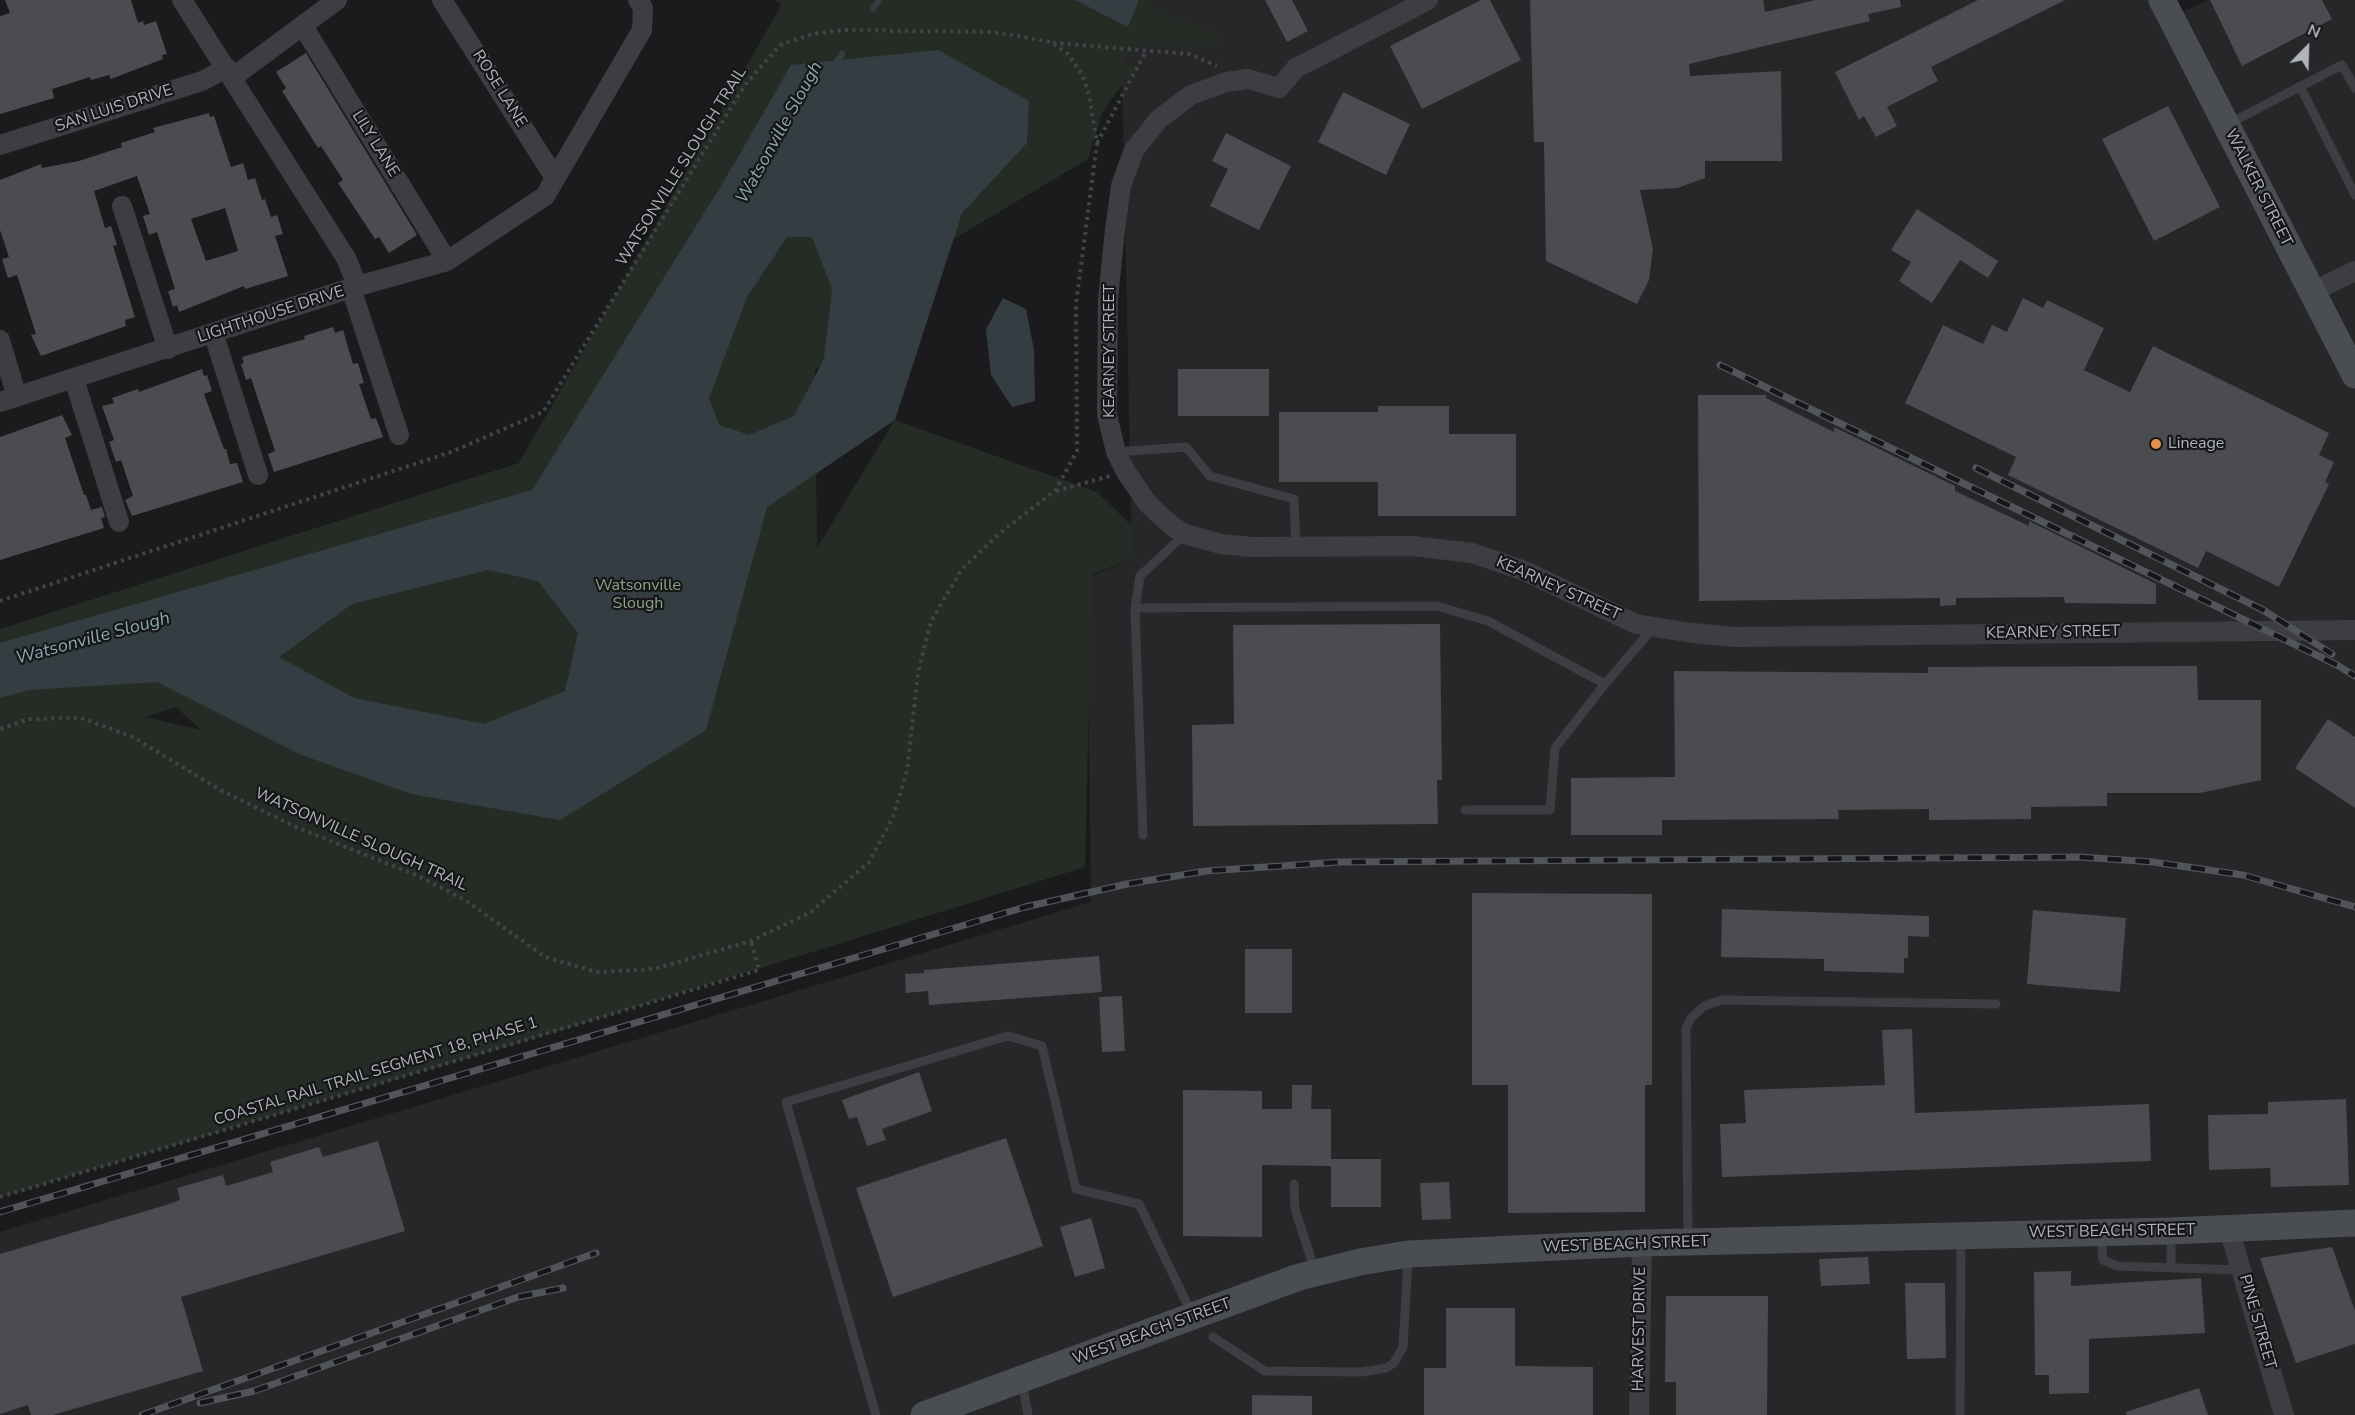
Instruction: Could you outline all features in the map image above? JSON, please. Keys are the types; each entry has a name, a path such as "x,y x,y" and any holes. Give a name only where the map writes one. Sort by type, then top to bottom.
{"main road":[{"name":"WALKER STREET","path":"2162,0 2355,375"},
{"name":"WEST BEACH STREET","path":"924,1415 1316,1273 1408,1254 1642,1243 2171,1231 2355,1223"}],"street":[{"name":"LIGHTHOUSE DRIVE","path":"9,399 214,335 354,287 346,258 182,0"},
{"name":"SAN LUIS DRIVE","path":"0,145 230,73 303,26 337,0"},
{"name":"ROSE LANE","path":"442,0 555,178"},
{"path":"399,435 354,287 447,261 545,196 642,30 643,8 638,0"},
{"path":"1248,79 1279,88 1296,68 1428,0"},
{"name":"LILY LANE","path":"303,26 447,261"},
{"name":"KEARNEY STREET","path":"1248,79 1226,82 1191,95 1173,106 1145,133 1127,165 1121,186 1108,299 1107,415 1116,452 1126,472 1160,517 1185,534 1221,544 1296,547 1413,546 1472,553 1525,571 1615,615 1653,628 1735,637 2355,630"},
{"path":"122,206 168,349"},
{"path":"2312,292 2355,271"},
{"path":"214,335 258,475"},
{"path":"0,340 9,399"},
{"path":"74,379 119,522"},
{"name":"PINE STREET","path":"2229,1229 2284,1415"},
{"name":"HARVEST DRIVE","path":"1639,1415 1642,1243"}],"lane":[{"path":"2226,125 2342,65 2355,88"},
{"path":"2301,86 2355,195"},
{"path":"1116,452 1186,447 1210,476 1294,499 1296,547"},
{"path":"1143,835 1135,608 1140,576 1185,534"},
{"path":"1135,608 1437,606 1488,621 1605,684"},
{"path":"1465,810 1550,810 1555,748 1653,628"},
{"path":"1688,1242 1686,1028 1704,1006 1722,1000 1996,1004"},
{"path":"876,1415 786,1102 1008,1036 1042,1046 1076,1189 1139,1204 1193,1317"},
{"path":"1294,1184 1295,1209 1316,1273"},
{"path":"2171,1231 2171,1268"},
{"path":"2101,1232 2103,1260 2117,1266 2242,1270"},
{"path":"1960,1415 1961,1236"},
{"path":"1213,1337 1265,1371 1362,1372 1386,1368 1394,1363 1403,1347 1408,1254"},
{"path":"1022,1380 1029,1415"}],"path":[{"name":"WATSONVILLE SLOUGH TRAIL","path":"0,601 451,452 543,412 745,85 780,45 813,34 842,30 906,29 994,32 1051,42 1068,54 1083,76 1089,95 1097,143 1076,304 1077,451 1055,491 1001,532 962,569 931,621 918,673 907,771 893,818 869,862 811,912 751,941 654,969 597,972 545,957 465,900 416,875 298,828 222,791 133,737 81,717 29,719 0,729"},
{"path":"1051,42 1190,54 1248,79"},
{"path":"1097,143 1146,51"},
{"path":"1055,491 1126,472"},
{"name":"COASTAL RAIL TRAIL SEGMENT 18, PHASE 1","path":"0,1197 759,970 751,941"}],"shaded area":[{"path":"1155,0 2176,0 2183,12 2209,0 2355,0 2355,1415 0,1415 0,1232 1091,902 1087,578 1132,559 1122,66"}],"green space":[{"path":"775,0 1155,0 1151,9 1217,32 1217,46 1132,46 1124,62 1140,70 1119,89 1102,113 1088,159 930,253 880,346 815,369 817,548 895,420 1097,492 1132,526 1132,559 1092,574 1085,867 575,1026 0,1197 0,629 519,463 781,4","holes":["176,707 201,730 145,717"]}],"water":[{"path":"1075,0 1139,0 1128,27"},
{"path":"938,50 1029,101 1027,143 962,213 895,420 767,507 706,730 560,820 411,794 299,754 157,682 29,690 0,698 0,643 532,490 727,176 791,65","holes":["787,237 812,237 832,289 824,359 794,416 749,435 719,425 709,398 747,297","488,570 538,581 578,633 565,691 484,724 354,698 279,657 352,604"]},
{"path":"1003,298 1026,309 1034,350 1035,401 1012,407 991,375 986,329"}],"building":[{"path":"5,0 131,0 138,23 143,21 144,25 156,21 167,54 162,55 163,59 111,79 109,75 91,80 90,77 52,89 54,98 0,114 0,16 10,13"},
{"path":"1265,0 1292,0 1308,31 1287,42"},
{"path":"1481,0 1490,0 1521,60 1422,109 1390,46"},
{"path":"1530,0 1763,0 1765,12 1815,0 1900,0 1901,7 1868,14 1870,21 1689,64 1690,76 1781,71 1782,161 1705,161 1705,178 1677,188 1640,190 1653,249 1649,280 1637,304 1546,261 1544,142 1534,142"},
{"path":"1978,0 2065,0 1931,67 1938,81 1887,107 1897,126 1876,137 1864,116 1859,120 1835,72"},
{"path":"2210,0 2322,0 2332,19 2242,66"},
{"path":"306,53 417,235 389,253 379,237 375,239 338,183 343,180 321,146 318,148 282,91 286,88 276,72"},
{"path":"1343,92 1410,124 1386,175 1318,142"},
{"path":"2168,106 2220,207 2154,241 2102,139"},
{"path":"209,113 210,117 214,116 231,167 243,163 248,180 255,178 262,200 265,199 271,217 277,215 283,234 275,236 288,276 245,289 244,286 179,312 177,305 173,307 168,291 175,289 157,232 149,235 143,216 150,214 137,176 94,191 105,228 111,226 117,245 113,246 135,317 125,320 126,326 41,356 31,335 36,334 17,275 8,278 2,259 9,257 0,230 0,180 41,164 42,168 79,161 122,147 121,143 155,132 153,128","holes":["225,208 238,251 206,261 191,219"]},
{"path":"1226,133 1291,166 1259,230 1210,206 1228,169 1212,161"},
{"path":"1917,209 1998,261 1988,278 1960,260 1932,303 1899,281 1911,262 1891,250"},
{"name":"Lineage","path":"2023,298 2043,308 2047,300 2104,328 2084,370 2130,392 2153,346 2329,433 2319,455 2334,462 2325,482 2329,484 2279,587 2206,551 2198,568 2008,475 2016,457 1905,403 1943,325 1983,344 1992,325 2007,332"},
{"path":"333,327 335,333 343,330 353,364 358,363 364,383 359,384 371,419 376,418 383,437 274,472 268,454 275,451 251,378 246,380 241,364 244,363 242,357 305,339 304,336"},
{"path":"202,369 204,376 207,375 212,391 204,394 230,464 237,463 243,482 132,516 125,500 133,496 121,460 116,462 109,442 114,440 102,406 114,403 112,398 138,389 139,392"},
{"path":"1178,369 1269,369 1269,416 1178,416"},
{"path":"1698,395 1766,395 1766,398 1834,432 1834,427 1955,486 1955,491 2029,526 2029,521 2156,584 2156,604 2065,603 2064,597 1956,598 1956,605 1940,606 1940,598 1699,601"},
{"path":"1378,406 1449,406 1449,434 1516,434 1516,516 1378,516 1378,482 1279,482 1279,412 1378,412"},
{"path":"62,415 72,435 65,438 84,495 86,495 91,510 102,507 105,517 101,518 104,528 0,560 0,437"},
{"path":"1440,624 1442,780 1437,780 1438,824 1193,826 1192,725 1234,724 1233,625"},
{"path":"2197,666 2198,700 2261,700 2261,780 2200,793 2107,793 2107,806 2031,807 2031,819 1929,820 1929,809 1838,810 1839,819 1662,820 1662,835 1571,835 1571,778 1675,777 1674,671 1928,673 1928,667"},
{"path":"2328,719 2355,737 2355,808 2295,768"},
{"path":"1472,893 1652,894 1652,1085 1645,1085 1645,1212 1508,1213 1508,1085 1472,1085"},
{"path":"1722,909 1929,916 1929,937 1908,936 1908,958 1904,958 1904,973 1824,971 1824,959 1721,957"},
{"path":"2033,910 2126,918 2120,992 2027,984"},
{"path":"1245,949 1292,949 1292,1013 1245,1013"},
{"path":"1099,956 1102,992 929,1005 928,991 906,993 905,974 924,973 924,970"},
{"path":"1122,996 1125,1051 1102,1052 1099,997"},
{"path":"1912,1029 1915,1113 2149,1104 2151,1161 1722,1177 1720,1124 1746,1123 1744,1090 1885,1085 1882,1030"},
{"path":"919,1072 932,1111 882,1129 886,1140 867,1146 857,1117 849,1119 842,1100"},
{"path":"1292,1085 1312,1085 1311,1109 1331,1109 1331,1166 1262,1165 1262,1237 1183,1236 1183,1090 1262,1091 1262,1109 1292,1109"},
{"path":"2346,1099 2349,1185 2271,1187 2270,1168 2209,1170 2208,1115 2268,1114 2268,1102"},
{"path":"1006,1138 1043,1246 893,1297 856,1188"},
{"path":"378,1141 405,1231 181,1297 203,1371 53,1415 31,1415 28,1405 0,1414 0,1254 180,1200 177,1188 223,1175 226,1186 273,1172 270,1162 319,1147 323,1157"},
{"path":"1331,1159 1381,1159 1381,1207 1331,1207"},
{"path":"1449,1182 1451,1219 1422,1220 1420,1183"},
{"path":"1091,1218 1105,1268 1075,1277 1060,1227"},
{"path":"2332,1247 2355,1311 2355,1344 2296,1363 2260,1258"},
{"path":"1868,1257 1870,1284 1821,1286 1819,1259"},
{"path":"2071,1271 2071,1286 2201,1278 2205,1333 2089,1339 2089,1393 2049,1394 2049,1375 2035,1375 2034,1272"},
{"path":"1905,1283 1945,1283 1946,1358 1907,1359"},
{"path":"1666,1296 1768,1296 1767,1415 1676,1415 1676,1382 1665,1382"},
{"path":"1446,1308 1515,1308 1515,1366 1593,1367 1593,1415 1424,1415 1424,1368 1446,1368"},
{"path":"2199,1388 2208,1415 2127,1415 2126,1412"},
{"path":"1252,1395 1312,1396 1312,1415 1252,1415"}],"waterway":[{"name":"Watsonville Slough","path":"873,9 879,0"},
{"name":"Watsonville Slough","path":"834,66 842,54"}],"railway":[{"path":"1720,365 2337,665 2355,676"},
{"path":"1976,468 2263,610 2332,654"},
{"path":"0,1212 1025,907 1127,884 1206,871 1340,862 2080,857 2153,862 2243,875 2355,907"},
{"path":"142,1415 596,1253"},
{"path":"200,1403 254,1391 518,1297 563,1288"}],"place":[{"name":"Lineage","path":"2156,444"}]}
